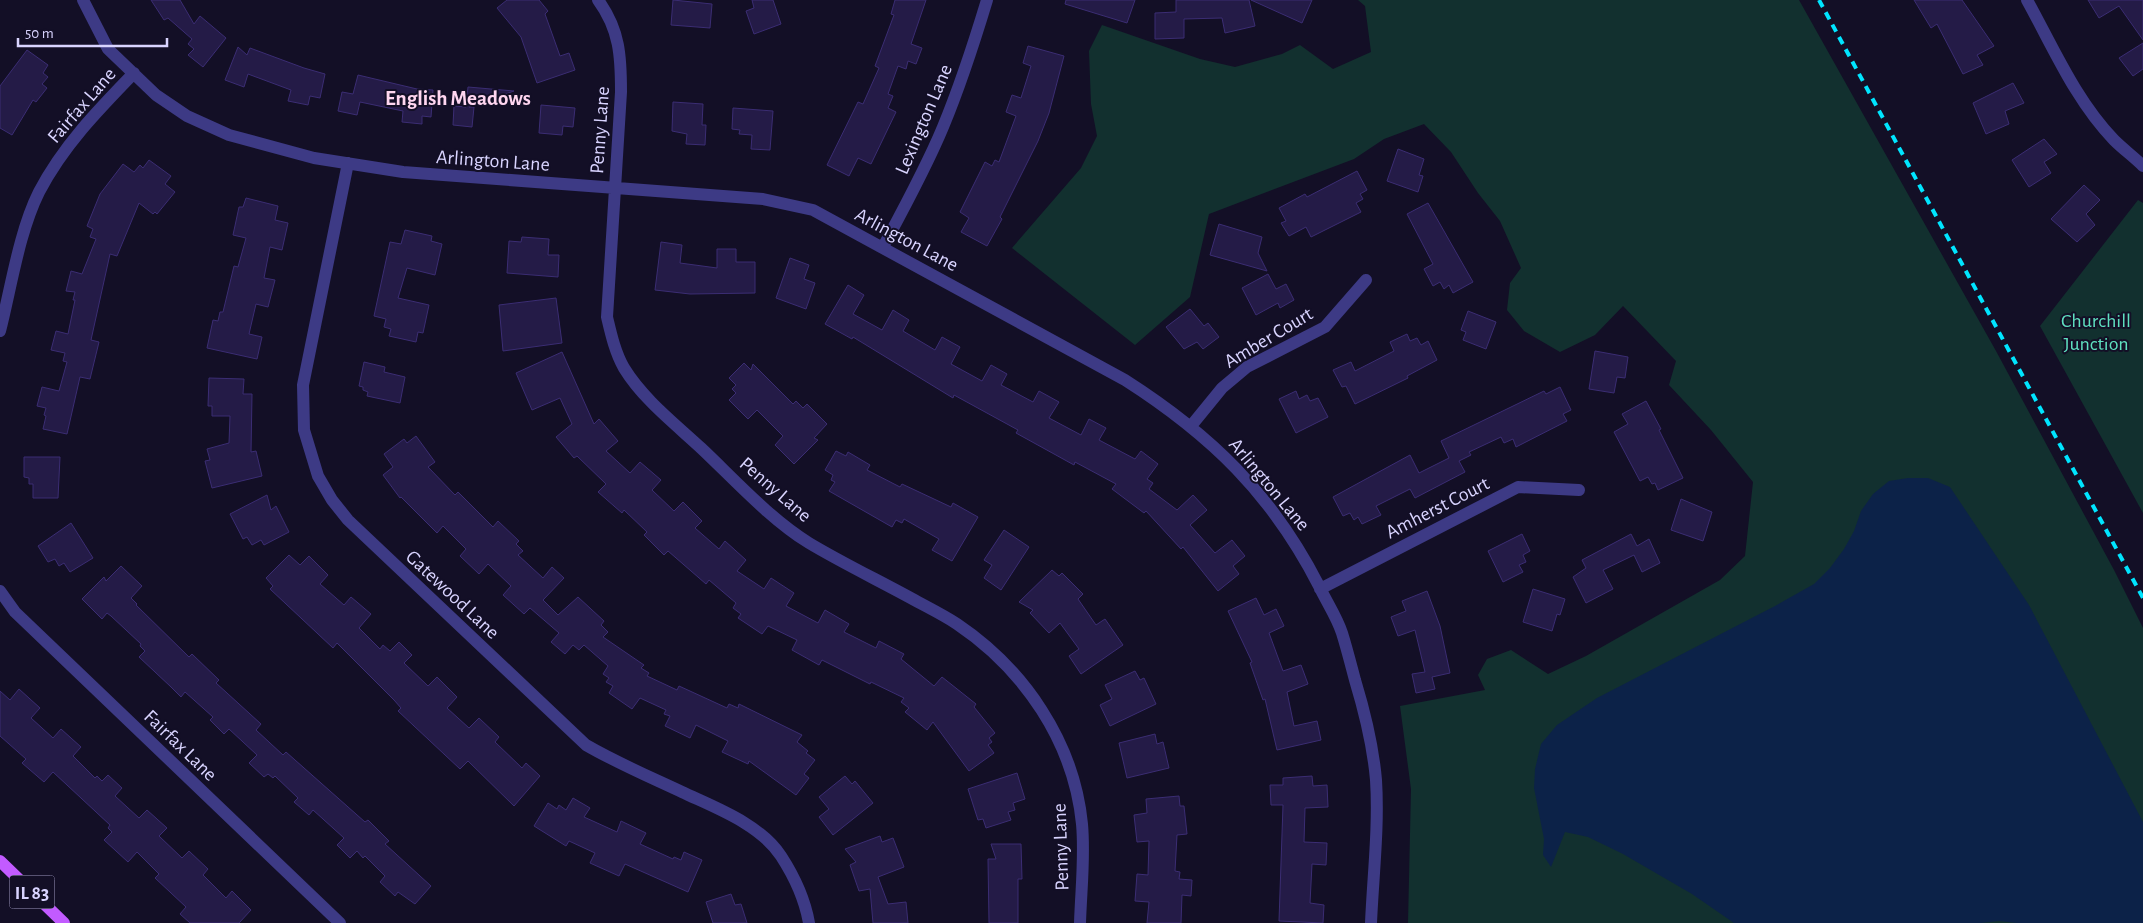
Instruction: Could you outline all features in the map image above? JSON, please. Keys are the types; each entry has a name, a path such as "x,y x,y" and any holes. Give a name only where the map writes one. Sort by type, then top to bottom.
{"main road":[{"name":"IL 83","path":"0,861 64,923"}],"street":[{"name":"Arlington Lane","path":"83,0 108,48 156,95 187,116 228,135 314,158 403,172 763,199 813,210 1126,380 1163,404 1191,426 1237,468 1269,505 1301,551 1341,631 1370,730 1376,779 1371,923"},
{"name":"Penny Lane","path":"598,0 606,11 616,33 621,60 621,92 607,317 614,344 623,367 642,394 779,521 808,542 957,624 997,655 1024,683 1048,720 1066,758 1076,793 1082,824 1083,851 1080,923"},
{"name":"Lexington Lane","path":"883,247 924,169 943,127 967,66 987,0"},
{"path":"2027,0 2089,109 2113,139 2143,166"},
{"name":"Fairfax Lane","path":"0,331 26,224 39,193 58,159 85,123 134,74"},
{"name":"Gatewood Lane","path":"348,163 303,385 304,430 318,476 332,500 356,527 586,745 609,758 723,812 758,833 781,855 805,904 809,923"},
{"name":"Amber Court","path":"1191,426 1222,388 1247,367 1325,326 1366,280"},
{"name":"Amherst Court","path":"1320,589 1518,487 1579,490"},
{"name":"Fairfax Lane","path":"0,591 15,612 340,923"}],"green space":[{"path":"1358,0 1799,0 1996,351 2114,570 2143,628 2143,923 1408,923 1411,789 1400,706 1485,690 1478,675 1487,659 1511,650 1548,674 1586,656 1720,580 1745,556 1753,482 1711,430 1669,385 1676,361 1623,306 1595,335 1560,352 1524,331 1507,310 1510,283 1521,268 1500,221 1478,193 1451,152 1424,124 1384,139 1354,159 1209,214 1190,297 1135,345 1012,248 1081,168 1097,136 1091,104 1089,51 1102,25 1200,59 1235,67 1282,54 1300,45 1333,69 1371,52 1365,6"},
{"name":"Churchill Junction","path":"2138,200 2143,203 2143,513 2040,326"}],"water":[{"path":"1908,478 1928,478 1950,487 2029,605 2143,822 2143,923 2017,923 1999,921 1981,923 1734,923 1692,894 1623,854 1588,837 1565,832 1551,867 1543,855 1544,839 1534,788 1535,769 1541,744 1557,725 1597,698 1814,584 1830,568 1844,549 1854,531 1861,511 1873,494 1889,481"}],"building":[{"path":"151,0 180,0 194,24 200,16 226,38 203,67 188,55 194,49 188,44 192,39 168,18 164,20"},
{"path":"507,0 539,0 548,11 545,14 560,56 569,53 575,70 537,83 521,37 497,8"},
{"path":"673,0 712,4 710,28 671,25"},
{"path":"752,0 773,0 781,24 754,34 746,11 754,8"},
{"path":"895,0 926,0 911,44 922,48 916,64 908,61 906,69 898,66 888,94 893,96 888,108 896,112 871,164 858,158 849,176 827,165 858,102 863,104 879,68 875,66 894,15 891,14"},
{"path":"1066,0 1135,0 1127,23 1065,4"},
{"path":"1176,0 1249,0 1255,26 1225,33 1222,18 1184,19 1184,38 1155,39 1155,13 1176,12"},
{"path":"1251,0 1312,0 1302,23"},
{"path":"1914,0 1962,0 1994,46 1977,55 1983,65 1963,74 1937,24 1931,28"},
{"path":"2088,0 2143,0 2143,40 2119,6 2099,18"},
{"path":"2143,43 2143,69 2133,76 2119,58"},
{"path":"1028,46 1064,56 1049,113 1038,141 1000,217 1002,219 987,246 961,232 969,218 960,212 985,162 992,166 995,160 999,162 1016,116 1006,112 1012,95 1021,98 1031,66 1023,63"},
{"path":"238,47 247,55 250,48 325,74 320,98 310,96 308,105 288,101 291,90 248,74 244,87 225,80"},
{"path":"27,50 48,65 43,73 48,77 42,84 47,88 36,102 33,100 12,135 0,128 0,86"},
{"path":"358,75 417,89 433,90 431,117 422,116 422,124 402,122 403,111 360,102 357,115 338,111 342,92 353,94"},
{"path":"2013,83 2024,103 2005,111 2009,124 1986,134 1973,103"},
{"path":"468,87 514,91 469,107 474,107 472,127 453,125 454,106 466,107"},
{"path":"673,102 703,104 702,125 706,125 705,145 686,144 687,134 672,131"},
{"path":"541,105 575,108 573,127 563,126 562,135 539,133"},
{"path":"733,108 773,111 770,150 751,149 752,135 739,134 740,130 732,129"},
{"path":"2044,139 2057,154 2044,162 2051,173 2029,187 2012,160"},
{"path":"1398,149 1424,159 1419,175 1423,176 1418,192 1387,181"},
{"path":"149,160 171,176 165,184 175,192 157,214 155,212 153,214 139,203 117,256 110,254 91,340 99,342 90,379 80,377 67,434 43,429 46,408 37,406 42,387 59,391 67,362 63,361 65,353 51,350 56,331 68,334 75,300 73,300 75,292 66,291 71,271 82,274 96,239 90,237 93,229 87,226 100,194 123,164 134,172 140,165 143,168"},
{"path":"1357,171 1367,190 1360,194 1363,199 1356,203 1361,212 1311,237 1306,227 1289,236 1281,223 1286,221 1279,208 1305,194 1307,197"},
{"path":"2084,185 2100,200 2086,214 2095,225 2077,242 2051,219"},
{"path":"246,198 278,206 275,220 288,223 282,250 270,247 264,278 275,280 268,307 256,304 249,334 262,337 257,359 207,348 213,320 218,321 220,312 223,312 234,266 238,267 246,238 233,235 239,207 243,207"},
{"path":"1428,203 1473,282 1453,293 1449,285 1444,289 1440,282 1433,286 1424,269 1433,264 1407,214"},
{"path":"1219,224 1262,237 1258,253 1267,271 1210,255"},
{"path":"405,230 432,236 431,241 442,244 435,275 407,268 398,298 429,305 423,333 418,332 416,342 389,336 391,329 384,327 386,319 374,316 390,242 401,244"},
{"path":"522,237 549,239 548,255 559,255 558,277 507,273 509,241 521,242"},
{"path":"661,242 682,245 680,263 717,268 717,249 736,249 736,262 755,262 755,293 690,294 655,290"},
{"path":"790,258 809,265 804,279 815,283 806,309 776,298"},
{"path":"1268,274 1276,289 1286,284 1294,300 1280,308 1278,303 1256,315 1242,288"},
{"path":"848,285 864,295 853,314 882,330 893,310 909,320 903,331 935,350 942,337 960,347 951,364 982,381 991,365 1007,374 1001,385 1033,402 1039,391 1059,402 1049,418 1081,435 1089,419 1106,428 1099,440 1135,459 1141,451 1158,464 1147,479 1153,483 1149,489 1177,510 1193,495 1207,510 1190,525 1215,553 1232,540 1245,556 1233,566 1239,574 1218,591 1183,547 1181,549 1146,511 1144,513 1112,489 1116,484 1075,462 1074,465 1016,433 1018,430 954,395 953,398 853,337 852,339 825,324"},
{"path":"556,298 562,343 503,351 499,305"},
{"path":"1190,309 1204,326 1208,323 1219,337 1203,349 1197,342 1184,349 1166,327"},
{"path":"1468,311 1496,322 1486,349 1463,340 1466,332 1461,330"},
{"path":"1407,334 1410,341 1417,338 1421,345 1428,341 1437,360 1407,376 1408,378 1355,404 1346,386 1342,387 1333,370 1351,362 1355,371 1394,351 1390,342"},
{"path":"1595,351 1628,357 1625,378 1617,377 1614,393 1589,389"},
{"path":"562,352 594,424 599,419 618,441 606,451 630,473 640,462 661,480 652,490 674,511 683,502 702,521 695,528 719,549 725,541 746,560 737,571 764,589 771,578 794,593 786,606 818,623 825,610 849,624 844,632 876,648 879,641 904,654 901,659 934,686 942,677 976,704 974,707 995,733 989,738 992,742 988,745 994,753 969,771 933,722 927,730 905,712 909,708 901,702 904,698 871,682 870,684 822,660 819,665 792,650 797,640 768,626 762,634 738,618 741,614 733,608 736,603 709,580 706,584 668,551 664,555 644,535 647,532 624,510 622,513 598,492 606,484 577,456 574,458 556,437 572,424 560,398 532,410 516,373"},
{"path":"364,362 385,367 384,372 405,377 400,403 367,396 368,392 359,386"},
{"path":"744,363 751,370 753,364 793,404 796,401 803,408 807,404 827,424 814,438 818,440 794,464 775,445 783,436 757,410 748,419 729,400 736,393 732,389 736,385 729,378"},
{"path":"209,378 244,379 243,394 252,394 251,452 256,451 262,476 212,488 205,461 210,460 207,449 229,443 230,416 212,416 212,406 208,406"},
{"path":"1560,387 1571,410 1563,414 1567,421 1516,447 1513,439 1504,443 1501,437 1469,452 1471,455 1459,461 1465,472 1415,498 1410,489 1376,506 1381,515 1362,524 1358,517 1354,520 1350,513 1343,516 1333,497 1410,455 1419,473 1449,458 1441,441 1544,391 1546,394"},
{"path":"1296,391 1299,399 1307,395 1310,401 1318,398 1328,417 1296,433 1279,399"},
{"path":"1646,401 1683,478 1658,490 1655,483 1652,484 1648,477 1640,481 1614,432 1628,424 1622,414"},
{"path":"416,436 435,462 428,467 455,495 458,492 493,527 498,521 519,541 516,544 523,551 518,555 543,578 552,567 564,578 543,600 558,615 578,597 604,621 601,625 608,632 603,637 644,665 641,668 649,673 647,676 677,690 679,686 727,708 729,704 738,708 739,704 802,735 797,742 815,760 804,774 809,778 796,795 749,761 748,764 722,752 728,741 696,725 690,738 665,726 670,716 664,714 666,710 640,698 632,709 609,693 613,686 606,682 609,678 603,674 608,666 584,645 579,650 573,645 565,654 551,642 559,633 530,608 524,614 503,595 511,586 488,564 479,574 460,556 466,549 443,526 437,533 400,498 383,475 393,467 384,454 404,439 407,443"},
{"path":"836,451 846,456 848,452 870,465 867,470 900,487 902,484 951,507 953,503 978,517 952,561 932,550 939,539 904,519 902,523 896,520 892,527 829,491 835,482 831,480 833,475 825,470"},
{"path":"24,457 60,457 58,498 33,498 33,484 29,484 29,478 24,477"},
{"path":"267,495 271,510 276,506 289,532 264,545 261,540 252,545 247,537 243,539 230,514"},
{"path":"1681,499 1712,512 1703,541 1671,530"},
{"path":"71,523 93,558 70,572 64,563 59,566 55,559 48,562 38,546"},
{"path":"1004,530 1029,547 1001,590 984,578 992,565 984,560"},
{"path":"1522,534 1530,551 1523,555 1526,562 1519,565 1523,572 1503,582 1488,551"},
{"path":"1631,534 1637,546 1649,539 1660,563 1642,572 1634,555 1603,570 1613,589 1586,603 1573,577 1586,568 1582,560"},
{"path":"289,555 300,565 309,556 328,575 320,584 344,605 351,597 371,614 359,628 380,649 383,645 390,651 399,642 412,655 404,663 428,686 437,677 457,697 447,708 469,728 479,718 499,737 495,742 522,768 526,763 540,776 514,806 468,761 460,769 398,711 401,708 394,700 337,643 333,648 270,589 273,586 266,578"},
{"path":"121,566 142,586 131,598 136,605 189,657 192,654 219,680 216,683 261,724 256,730 283,755 286,752 365,822 368,820 389,841 385,844 431,886 415,904 398,892 395,896 380,882 385,876 365,856 363,858 357,851 350,858 337,845 344,838 313,810 309,815 294,802 298,798 275,776 273,778 268,774 264,777 249,763 257,755 229,729 224,734 210,720 213,717 185,692 181,697 139,657 145,651 140,646 141,644 111,616 107,613 102,619 82,599 104,577 106,581"},
{"path":"1052,570 1059,576 1062,573 1083,594 1078,599 1096,625 1105,619 1123,645 1081,674 1069,656 1079,649 1060,623 1049,633 1030,613 1033,610 1019,602"},
{"path":"1533,589 1565,599 1560,615 1557,614 1552,631 1523,622"},
{"path":"1427,591 1440,626 1450,673 1432,677 1435,689 1416,693 1412,674 1425,672 1415,630 1398,636 1391,617 1406,611 1402,601"},
{"path":"1256,598 1264,615 1276,609 1284,626 1269,633 1283,671 1301,665 1308,684 1287,692 1294,726 1317,721 1321,740 1277,750 1265,699 1263,700 1250,663 1252,662 1228,611"},
{"path":"1135,671 1140,680 1144,678 1156,704 1110,726 1100,705 1112,699 1105,685"},
{"path":"19,689 40,708 31,718 53,738 61,729 81,747 73,756 95,778 97,776 102,781 108,775 122,788 115,796 139,818 147,810 167,828 159,836 182,858 189,851 208,869 203,875 226,898 232,891 251,910 239,923 190,923 180,914 186,907 155,878 159,874 137,852 128,862 104,840 112,832 108,828 110,825 53,772 44,782 22,763 26,759 0,736 0,691 10,700"},
{"path":"1155,734 1157,744 1163,742 1169,768 1127,778 1119,743"},
{"path":"1017,773 1025,799 1013,803 1015,810 1008,812 1011,820 986,828 983,819 978,820 968,789"},
{"path":"845,776 852,784 855,781 873,803 833,835 819,817 829,809 819,797"},
{"path":"1312,776 1313,786 1327,785 1328,807 1305,808 1304,842 1327,843 1326,865 1312,864 1310,903 1324,905 1323,923 1279,921 1283,805 1271,805 1270,785 1283,785 1283,778"},
{"path":"1179,796 1180,806 1184,806 1187,834 1177,835 1175,871 1180,872 1179,879 1192,880 1191,896 1182,895 1181,923 1147,923 1149,902 1135,901 1137,874 1148,875 1149,841 1137,842 1134,815 1147,813 1146,799"},
{"path":"573,798 590,808 584,817 617,832 621,821 646,833 640,844 673,859 674,857 681,860 684,852 702,860 688,892 625,864 619,876 590,863 595,853 569,841 566,846 534,826 548,803 557,809 559,805 566,810"},
{"path":"880,836 882,842 893,838 904,867 878,877 888,904 906,902 908,923 873,923 870,889 859,891 850,865 856,862 845,849"},
{"path":"991,844 1021,844 1022,879 1018,879 1018,923 989,923 988,859 996,859"},
{"path":"731,894 735,905 741,904 747,923 713,923 706,902"}],"railway":[{"path":"1819,0 2143,598"}],"district":[{"name":"English Meadows","path":"458,98"}]}
